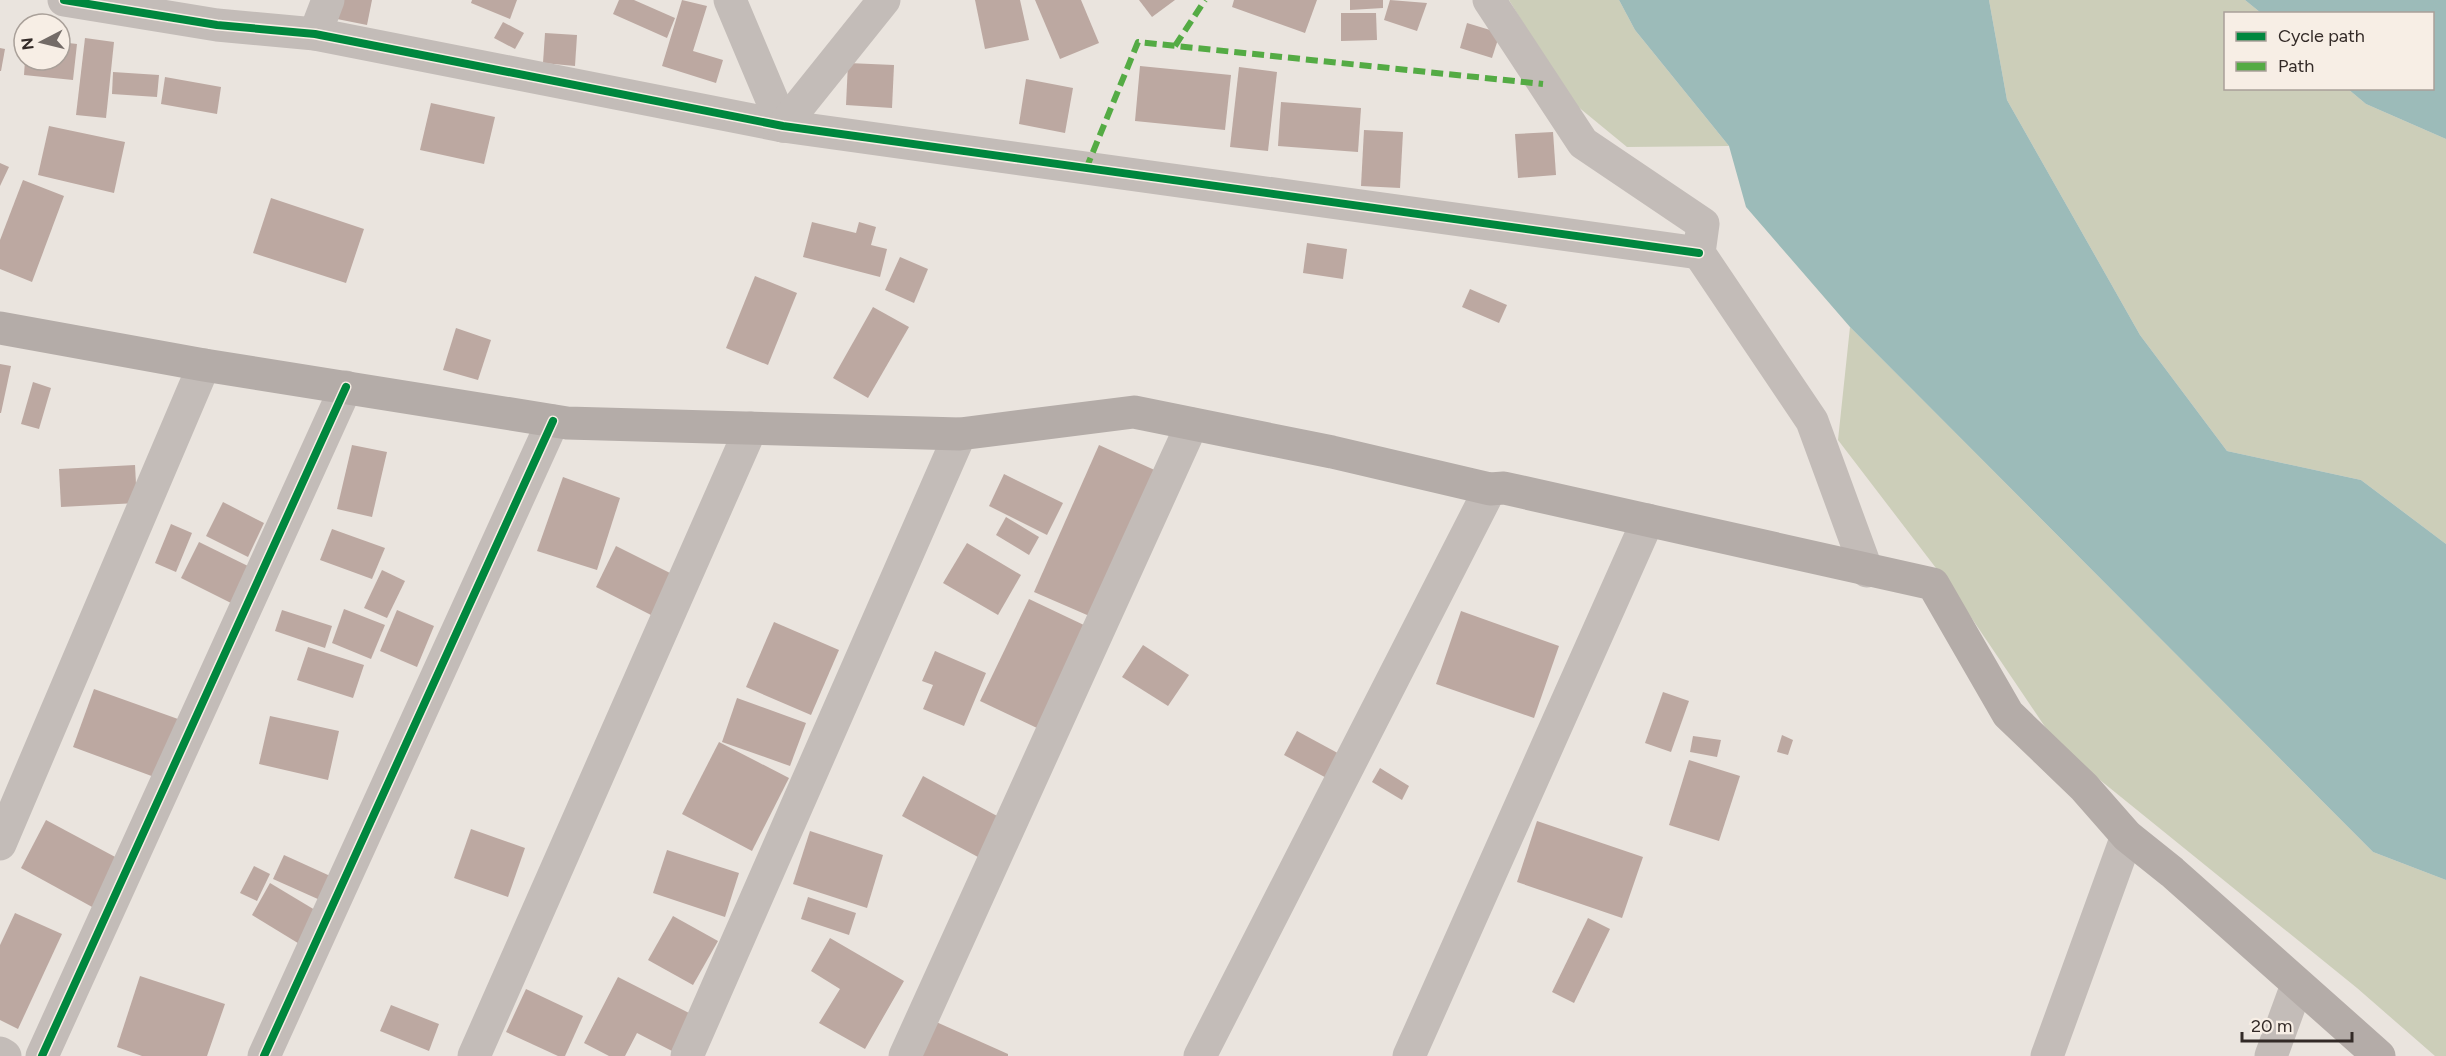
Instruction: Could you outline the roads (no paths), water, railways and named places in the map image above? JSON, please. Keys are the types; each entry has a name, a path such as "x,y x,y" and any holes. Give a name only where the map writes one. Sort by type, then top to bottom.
{"main road":[{"path":"0,328 204,365 553,421 960,434 1134,412 1332,452 1491,489 1504,488 1867,571 1934,584 2008,714 2084,787 2127,836 2172,872 2379,1056"}],"street":[{"path":"64,0 130,5 217,25 315,34 783,126 1699,253"},
{"path":"315,34 328,0"},
{"path":"730,0 783,126"},
{"path":"783,126 885,0"},
{"path":"1489,0 1583,143 1703,224 1699,253 1812,421 1867,571"},
{"path":"0,844 204,365"},
{"path":"42,1056 346,387"},
{"path":"264,1056 553,421"},
{"path":"905,1056 1192,424"},
{"path":"474,1056 751,428"},
{"path":"687,1056 960,434"},
{"path":"1200,1056 1491,489"},
{"path":"1409,1056 1648,520"},
{"path":"2048,1056 2127,836"},
{"path":"2271,1056 2297,985"},
{"path":"0,1053 5,1056"}],"water":[{"path":"1619,0 1989,0 2007,100 2140,335 2227,451 2361,480 2446,544 2446,880 2373,852 1850,327 1746,207 1729,146 1635,30"},
{"path":"2245,0 2446,0 2446,139 2366,104 2349,90 2434,90 2434,12 2260,12"}]}
